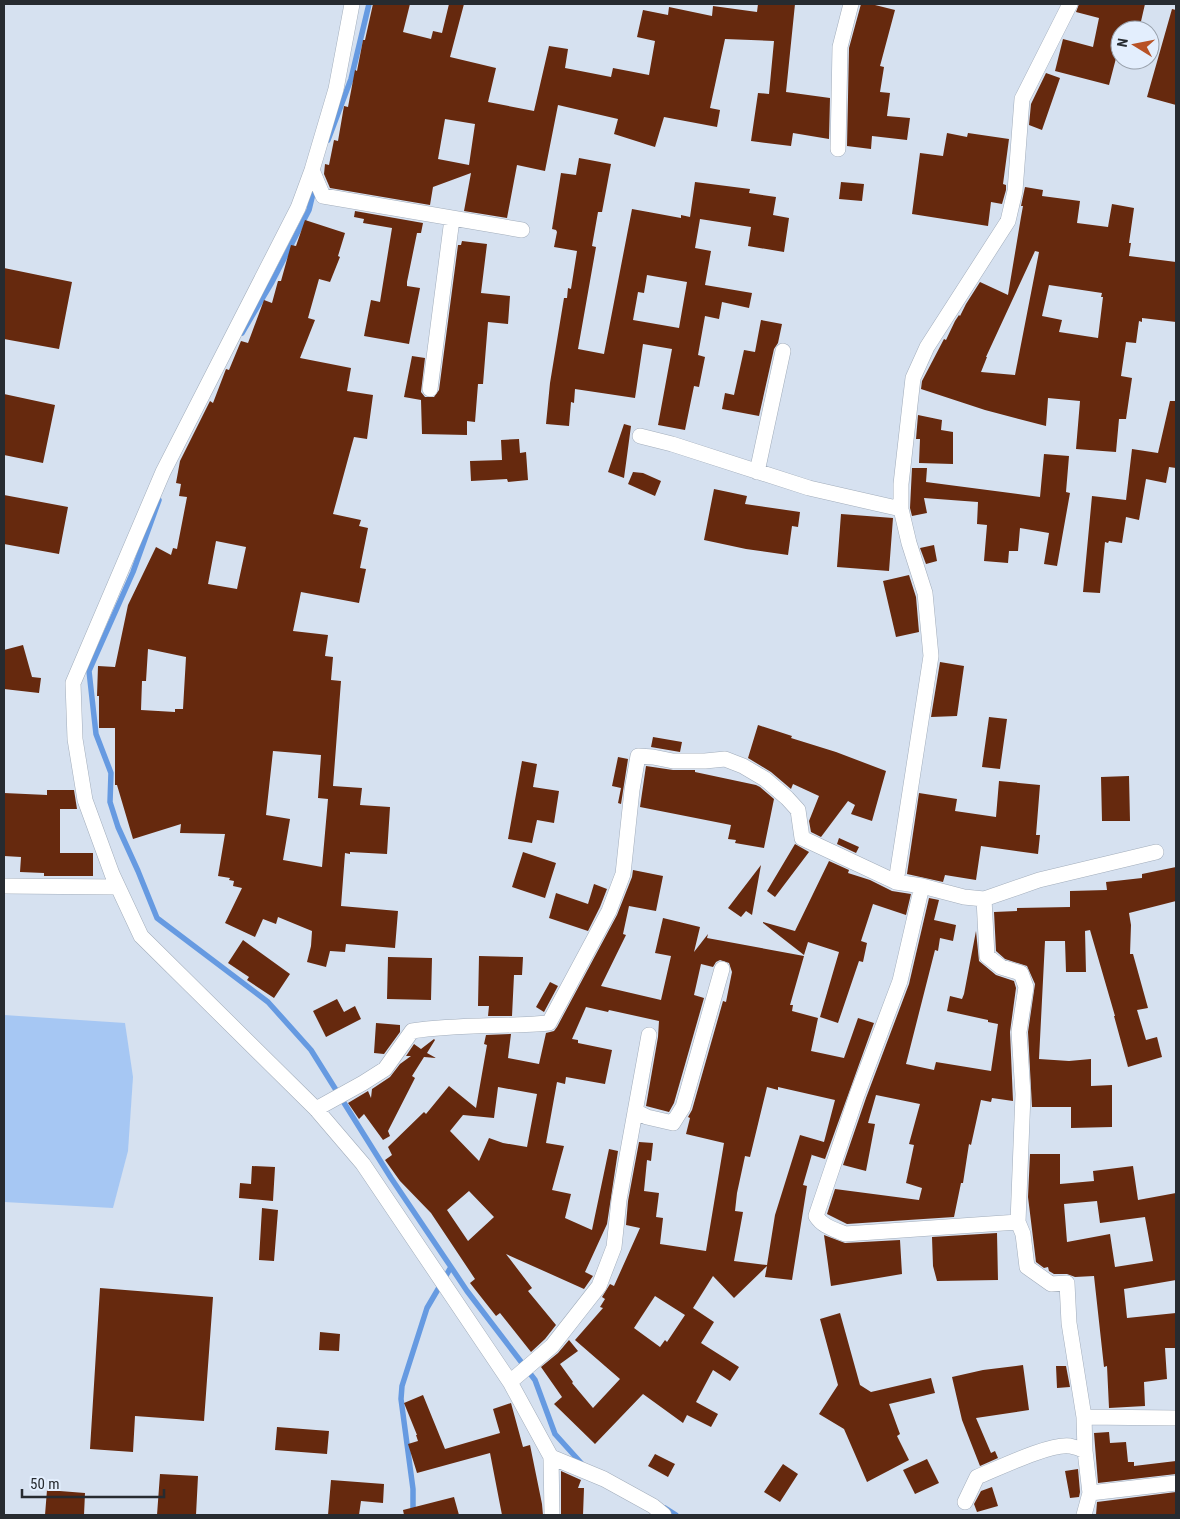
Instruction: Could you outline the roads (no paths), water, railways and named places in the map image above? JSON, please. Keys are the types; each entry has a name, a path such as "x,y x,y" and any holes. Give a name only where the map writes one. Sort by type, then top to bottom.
{"street":[{"path":"352,4 336,89 312,170 298,208 163,472 74,683 75,739 85,800 118,888 141,936 316,1109 363,1164 510,1382 551,1457 552,1515"},
{"path":"838,149 840,47 851,4"},
{"path":"896,882 931,656 925,593 909,543 901,509 901,484 913,378 927,348 1008,221 1015,191 1022,99 1070,4"},
{"path":"312,170 323,196 522,230"},
{"path":"430,389 452,219"},
{"path":"757,472 783,351"},
{"path":"640,436 672,444 809,488 901,509"},
{"path":"316,1109 364,1083 385,1069 412,1031 434,1028 549,1023 609,911 623,874 632,790 638,756 673,761 705,761 725,758 765,779 798,810 802,838 896,882 922,886 964,897 984,899 1039,880 1156,852"},
{"path":"4,886 118,888"},
{"path":"922,886 900,981 857,1095 816,1216 826,1226 845,1234 1018,1222"},
{"path":"984,899 987,956 1001,967 1021,973 1026,987 1019,1032 1022,1094 1018,1222 1024,1234 1027,1267 1051,1284 1067,1283 1069,1322 1084,1417 1085,1451 1090,1493 1084,1515"},
{"path":"634,1111 647,1117 673,1123 683,1107 722,969"},
{"path":"510,1382 552,1346 599,1286 614,1247 619,1200 649,1035"},
{"path":"1084,1417 1176,1418"},
{"path":"965,1502 977,1477 1056,1447 1070,1446 1085,1451"},
{"path":"551,1457 604,1479 653,1506 664,1515"},
{"path":"1090,1493 1176,1483"}],"waterway":[{"path":"328,140 351,79 369,4"},
{"path":"242,333 272,282 309,210 315,185"},
{"path":"159,500 133,572 89,671 96,734 111,773 110,802 118,827 157,918 268,1002 311,1050 391,1178 467,1291 535,1380 555,1434 582,1464"},
{"path":"413,1515 413,1489 401,1399 402,1386 427,1308 451,1267"},
{"path":"665,1508 676,1515"}]}
